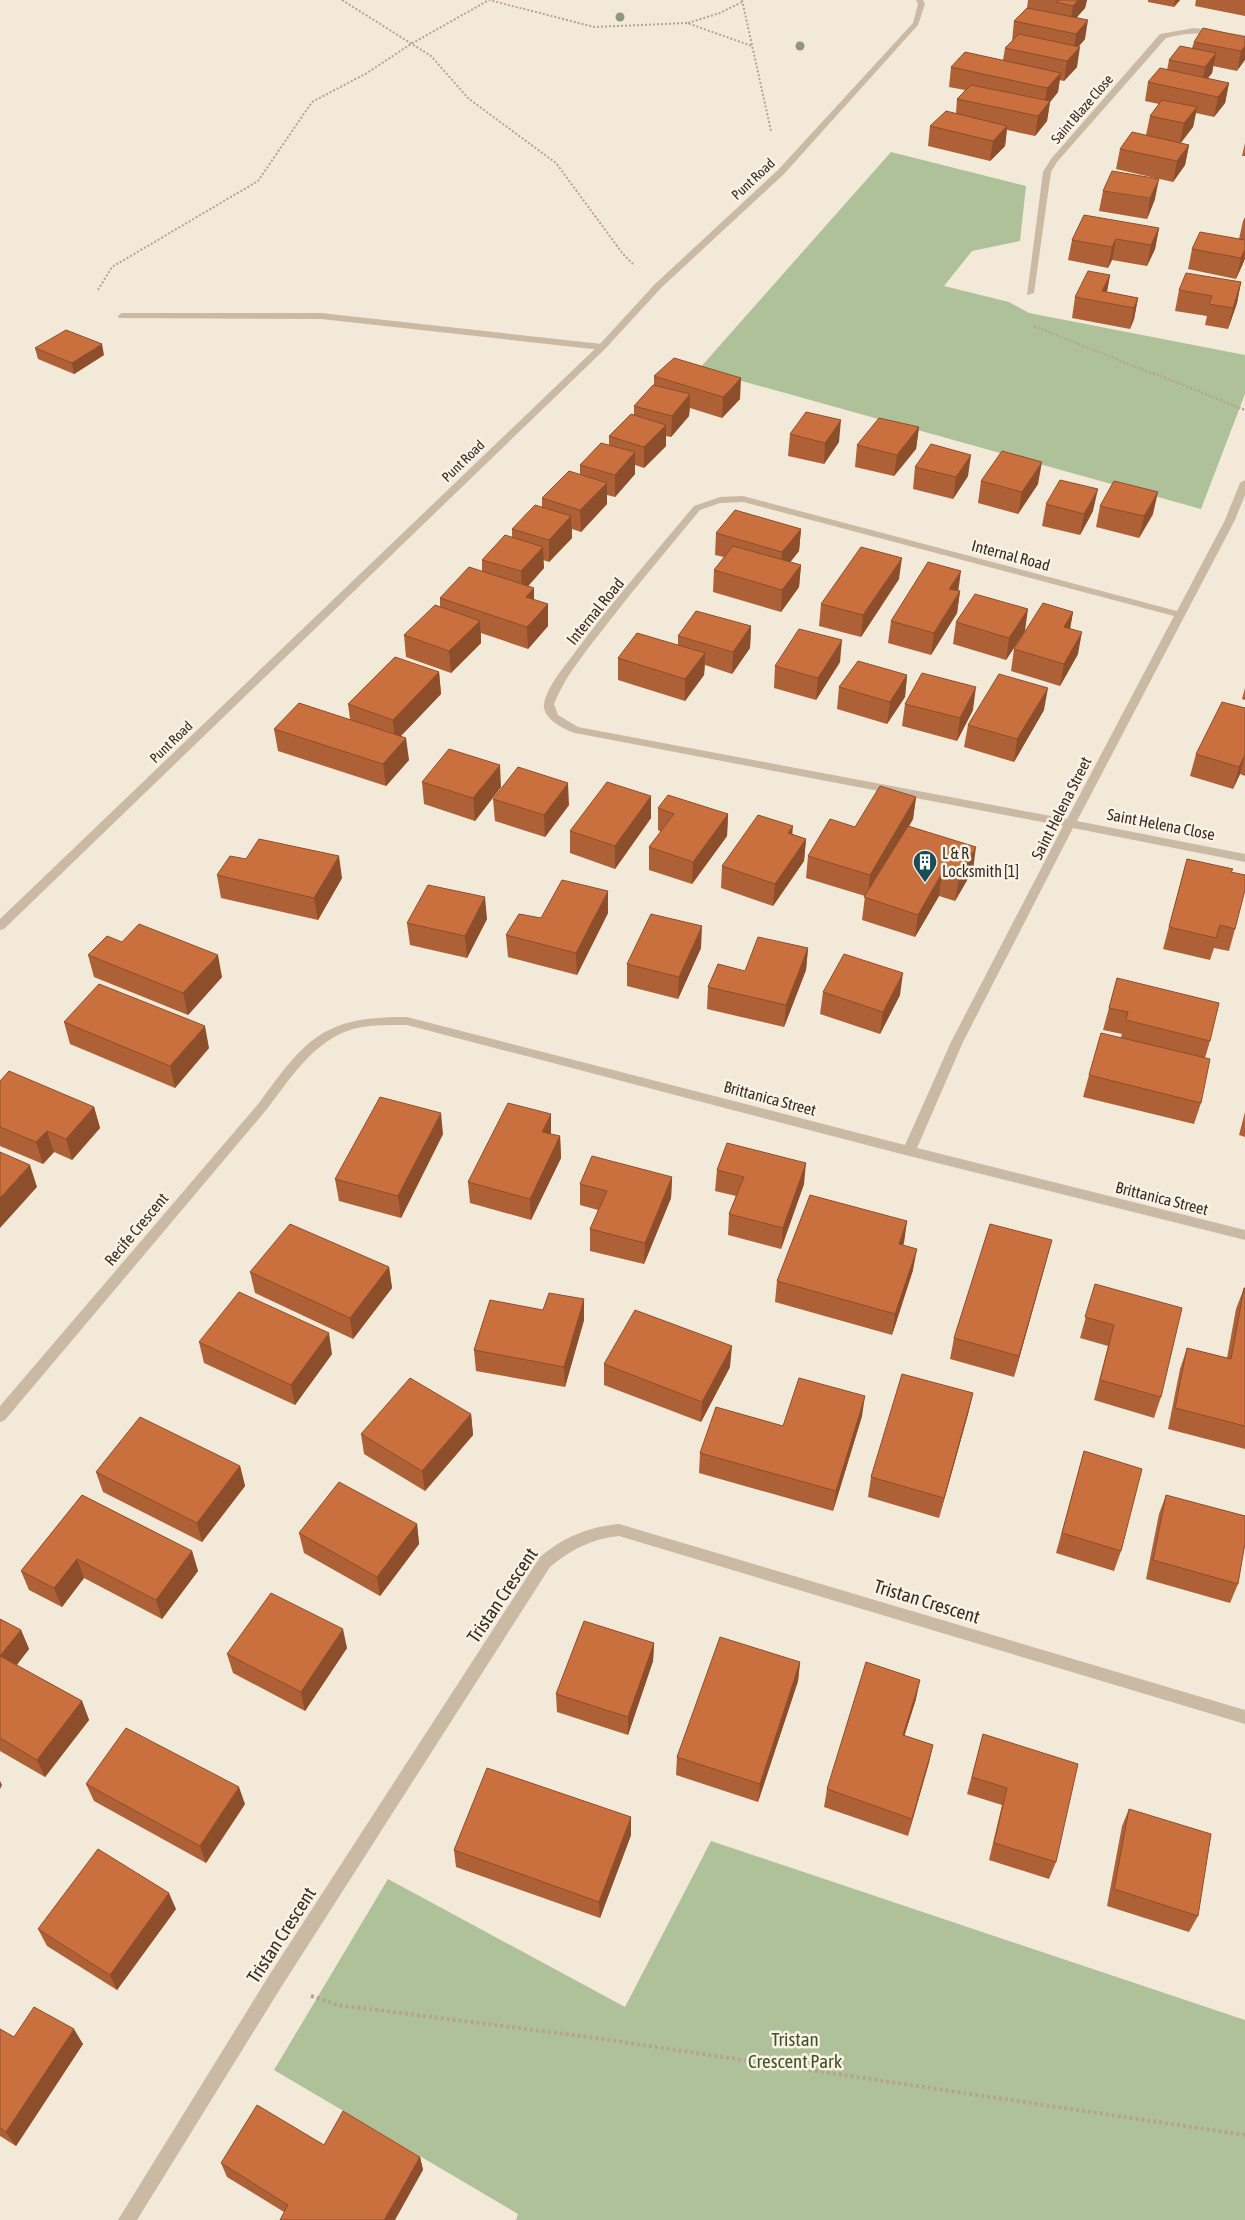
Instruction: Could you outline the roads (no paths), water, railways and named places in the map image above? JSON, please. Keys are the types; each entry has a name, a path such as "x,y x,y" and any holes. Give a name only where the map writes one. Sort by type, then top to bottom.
{"street":[{"name":"Punt Road","path":"0,926 602,347 658,286 781,172 916,24 922,4 919,0"},
{"name":"Saint Blaze Close","path":"1030,293 1048,172 1054,161 1163,36 1176,31 1204,29 1245,37"},
{"path":"122,316 321,316 602,347"},
{"name":"Saint Helena Street","path":"909,1151 958,1042 1070,823 1230,520 1245,483"},
{"name":"Internal Road","path":"1070,823 575,730 558,721 552,714 549,704 554,690 573,662 697,508 712,501 723,499 743,499 1180,615"},
{"name":"Saint Helena Close","path":"1070,823 1245,858"},
{"name":"Brittanica Street","path":"297,1063 317,1042 346,1026 377,1021 407,1021 909,1151 1245,1235"},
{"name":"Recife Crescent","path":"0,1416 263,1106 297,1063"},
{"name":"Tristan Crescent","path":"127,2220 274,1983 545,1562 563,1546 599,1531 619,1530 1245,1718"}],"place":[{"name":"L & R Locksmith [1]","path":"925,883"}],"park label":[{"name":"Tristan Crescent Park","path":"795,2050"}]}
